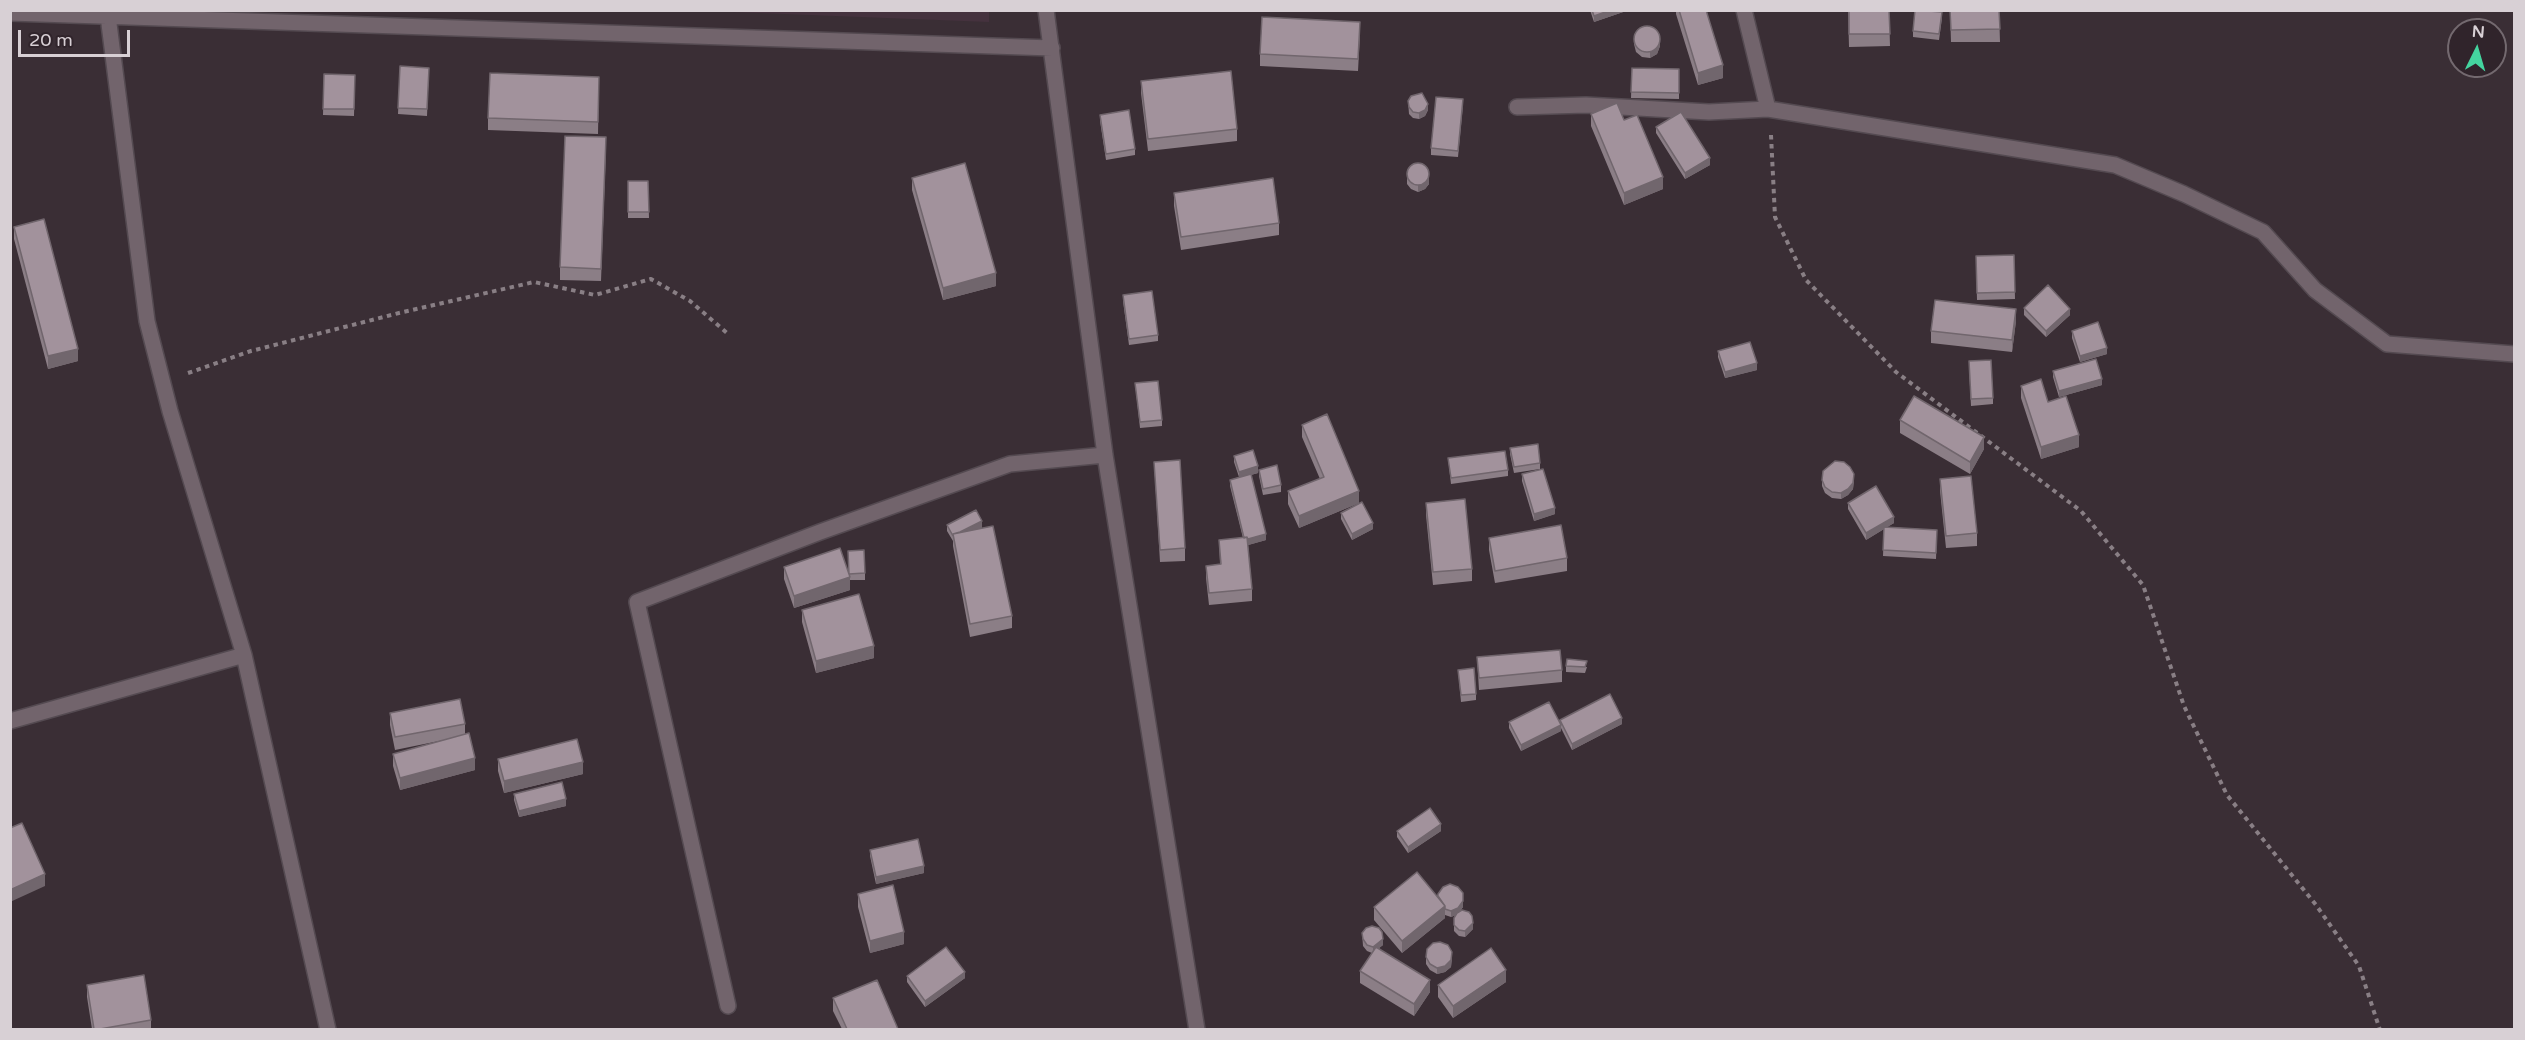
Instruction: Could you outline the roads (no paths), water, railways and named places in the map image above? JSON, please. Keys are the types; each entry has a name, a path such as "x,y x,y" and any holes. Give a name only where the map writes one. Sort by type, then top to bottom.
{"street":[{"path":"1046,10 1105,455 1197,1029"},
{"path":"1744,10 1768,109"},
{"path":"10,14 1052,48"},
{"path":"108,16 147,321 162,382 244,655 328,1029"},
{"path":"1517,107 1586,105 1709,112 1768,109 2115,165 2184,194 2263,232 2315,290 2387,344 2514,354"},
{"path":"728,1006 637,602 820,532 1010,464 1105,455"},
{"path":"10,721 244,655"}]}
